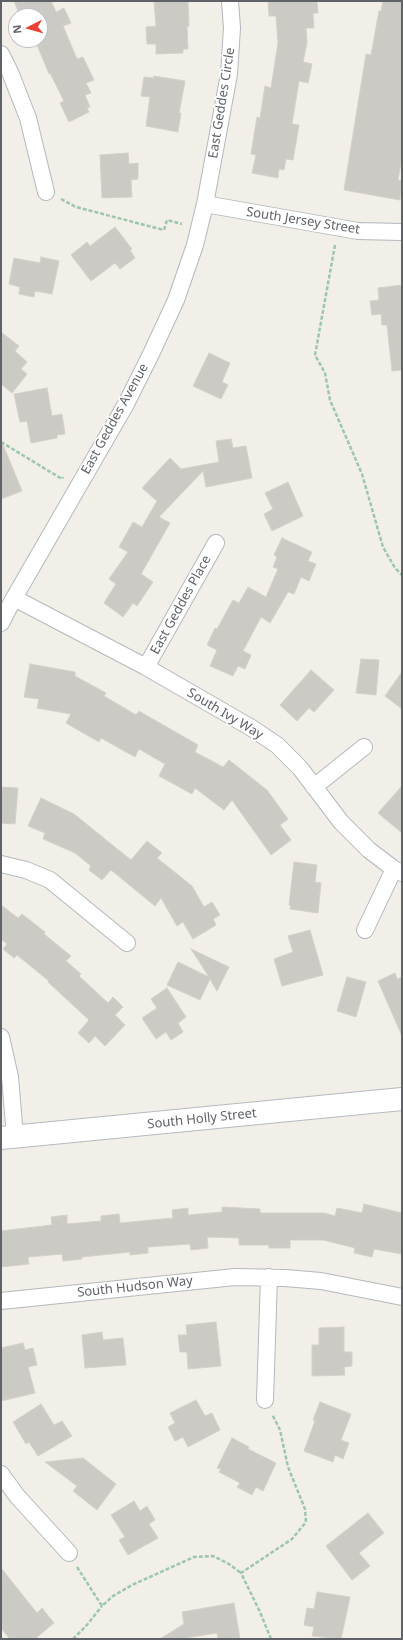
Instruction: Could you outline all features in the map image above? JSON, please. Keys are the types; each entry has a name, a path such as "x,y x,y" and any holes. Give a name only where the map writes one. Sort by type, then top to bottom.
{"main road":[{"name":"South Holly Street","path":"8,1138 402,1099"}],"street":[{"name":"East Geddes Circle","path":"205,204 229,74 232,28 230,1"},
{"path":"1,54 10,72 28,118 46,192"},
{"name":"South Jersey Street","path":"205,204 358,231 402,232"},
{"name":"East Geddes Avenue","path":"1,623 126,404 151,354 176,300 205,204"},
{"name":"East Geddes Place","path":"146,667 216,543"},
{"name":"South Ivy Way","path":"14,598 146,667 250,727 277,745 300,768 346,828 369,850 398,871"},
{"path":"314,787 364,747"},
{"path":"1,864 26,870 50,880 127,943"},
{"path":"365,930 398,871"},
{"path":"1,1037 10,1077 8,1138"},
{"path":"265,1400 269,1278"},
{"name":"South Hudson Way","path":"1,1301 212,1279 269,1278 321,1281 402,1297"},
{"path":"1,1474 17,1496 69,1553"}],"path":[{"path":"46,192 76,207 164,230 167,220 199,228"},
{"path":"337,227 335,249 315,355 325,373 330,400 362,474 383,546 395,568 402,575"},
{"path":"1,442 62,479 67,473 81,481"},
{"path":"241,1573 292,1539 306,1522 305,1509 288,1467 280,1430 265,1400"},
{"path":"69,1553 102,1606"},
{"path":"73,1639 102,1606 113,1596 132,1585 194,1556 213,1556 230,1564 241,1573 271,1639"}],"building":[{"path":"14,1 51,1 56,12 64,8 71,23 63,26 77,59 83,57 94,80 86,83 91,93 85,95 90,107 87,108 89,112 69,122 60,103 64,101 50,73 49,74 38,48 48,48 48,8 17,8"},
{"path":"188,1 188,49 183,49 183,53 156,54 156,44 147,44 146,27 156,26 154,2"},
{"path":"268,1 317,1 318,13 313,13 314,28 306,28 307,43 303,62 312,64 308,83 299,81 292,124 299,125 293,160 286,159 284,170 279,169 278,178 252,173 256,155 251,154 257,117 260,118 265,86 271,88 278,43 276,16 269,16"},
{"path":"383,1 402,1 402,156 398,180 402,181 400,200 344,190 366,54 371,55 379,11 381,11"},
{"path":"154,76 185,81 179,113 181,113 178,132 146,126 150,97 141,96 144,77 154,78"},
{"path":"128,153 129,164 138,163 138,179 131,180 132,197 102,198 100,155"},
{"path":"115,227 132,249 130,250 135,258 120,269 115,263 91,281 71,255 87,242 90,246"},
{"path":"41,257 59,261 52,294 35,291 34,297 19,294 20,287 9,284 14,258 40,263"},
{"path":"402,285 402,370 392,371 387,325 382,325 381,314 372,315 370,301 379,300 378,288"},
{"path":"1,332 19,346 15,351 27,362 21,369 27,374 12,393 1,384"},
{"path":"209,353 230,363 222,382 228,385 221,399 193,386"},
{"path":"47,388 52,416 62,414 65,434 57,435 57,438 31,443 27,421 20,422 14,394"},
{"path":"231,439 233,448 246,446 252,478 206,487 203,471 159,517 170,523 141,574 153,582 137,606 133,603 123,617 104,603 116,584 109,579 128,552 119,547 133,522 142,527 157,501 142,488 170,458 181,469 219,462 216,441"},
{"path":"1,440 22,491 1,499"},
{"path":"288,482 303,516 272,531 264,514 273,509 265,493"},
{"path":"282,538 312,552 308,561 316,564 309,581 301,577 294,594 288,592 270,623 261,617 243,651 251,655 245,669 238,666 233,676 210,666 217,650 207,645 215,628 217,629 233,600 239,603 248,587 266,597 278,569 273,567 277,557 274,555"},
{"path":"361,659 379,660 376,695 356,693"},
{"path":"30,664 75,672 75,676 106,693 104,696 136,715 139,711 198,745 195,752 223,767 229,760 267,790 288,819 280,825 291,840 271,855 232,800 224,810 195,788 192,794 159,776 165,764 139,749 135,757 101,738 99,742 66,723 71,714 37,708 39,699 24,697"},
{"path":"311,670 334,690 314,712 309,708 297,721 280,705"},
{"path":"402,672 402,709 385,696"},
{"path":"402,786 402,833 378,813"},
{"path":"1,787 18,788 15,824 1,823"},
{"path":"41,798 74,814 131,860 147,841 162,853 157,858 192,886 204,907 212,902 220,915 213,919 216,925 193,939 183,922 177,926 161,898 155,906 111,870 102,880 89,870 91,866 75,853 43,839 45,833 28,826"},
{"path":"294,862 317,865 315,882 321,883 318,913 290,909 291,905 289,905"},
{"path":"1,905 18,918 22,914 45,932 44,934 71,956 66,961 81,974 79,976 108,1003 113,997 123,1007 115,1015 125,1025 105,1046 95,1036 89,1043 78,1033 89,1020 48,982 49,981 17,955 14,958 3,949 7,944 1,939"},
{"path":"310,930 323,975 282,986 274,959 293,952 288,936"},
{"path":"191,949 229,967 217,991 210,979 200,1000 167,985 178,962 209,977"},
{"path":"395,973 397,979 402,977 402,1036 378,981"},
{"path":"347,977 366,982 356,1017 337,1011"},
{"path":"167,988 186,1017 178,1023 183,1032 171,1040 166,1032 156,1039 142,1018 157,1008 151,999"},
{"path":"364,1204 402,1213 402,1254 374,1249 372,1257 354,1253 355,1248 323,1240 290,1240 290,1248 269,1248 269,1245 239,1245 239,1238 207,1237 208,1248 191,1250 190,1244 148,1247 148,1253 130,1255 130,1252 82,1257 82,1259 63,1261 62,1254 28,1257 29,1264 1,1267 1,1231 52,1225 51,1217 67,1215 67,1224 101,1221 101,1216 119,1214 120,1223 173,1218 172,1210 188,1208 188,1215 222,1212 222,1207 260,1209 260,1213 324,1213 335,1216 337,1208 362,1213"},
{"path":"216,1322 221,1366 188,1369 187,1352 180,1352 178,1335 187,1335 186,1325"},
{"path":"344,1327 344,1352 352,1352 352,1366 344,1367 345,1375 312,1376 312,1345 319,1345 319,1328"},
{"path":"102,1332 103,1340 123,1338 126,1365 85,1368 82,1335"},
{"path":"23,1343 25,1350 33,1348 37,1365 28,1367 35,1393 1,1401 1,1348"},
{"path":"196,1400 205,1416 212,1413 220,1430 188,1447 183,1437 175,1441 168,1427 175,1423 170,1413"},
{"path":"320,1402 351,1414 341,1440 349,1443 343,1459 335,1455 333,1462 304,1451"},
{"path":"41,1404 54,1425 62,1421 72,1436 38,1456 29,1442 26,1444 13,1422"},
{"path":"232,1438 249,1447 248,1449 276,1463 263,1491 256,1487 252,1495 237,1487 240,1483 219,1472 221,1469 217,1468"},
{"path":"83,1458 116,1484 97,1510 73,1491 77,1486 45,1462"},
{"path":"134,1501 140,1511 147,1506 155,1520 149,1524 158,1538 128,1555 119,1540 125,1537 111,1515"},
{"path":"368,1513 384,1533 359,1553 370,1566 352,1580 326,1546"},
{"path":"1,1568 37,1613 42,1608 54,1623 35,1639 10,1639 1,1628"},
{"path":"317,1592 350,1597 341,1639 312,1636 314,1627 304,1625 307,1608 314,1609"},
{"path":"234,1603 240,1639 218,1639 217,1633 179,1639 160,1639 184,1624 182,1612"}]}
